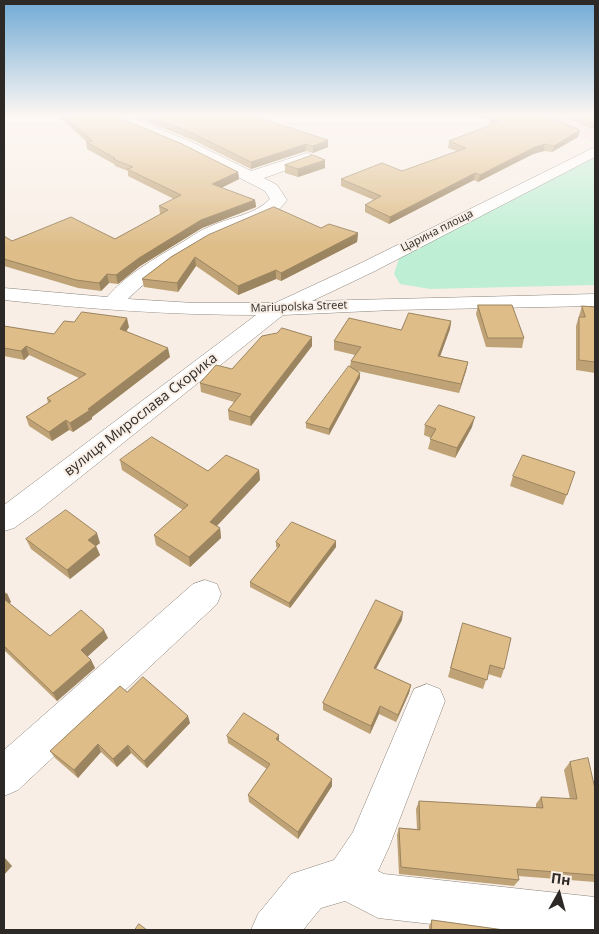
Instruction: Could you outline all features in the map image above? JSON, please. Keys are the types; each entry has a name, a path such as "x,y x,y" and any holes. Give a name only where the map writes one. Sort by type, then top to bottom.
{"street":[{"path":"112,304 122,292 160,264 218,229 262,213 274,206 279,200 271,188 214,159"},
{"path":"250,177 305,159"},
{"name":"Царина площа","path":"278,309 366,268 582,159"},
{"name":"Mariupolska Street","path":"4,294 194,309 278,309 393,304 595,300"},
{"name":"вулиця Мирослава Скорика","path":"4,520 278,309"},
{"path":"4,776 205,594"},
{"path":"274,930 307,890 348,878 368,847 428,701"},
{"path":"348,878 378,896 595,920"}],"green space":[{"path":"588,159 595,159 595,285 430,289 400,284 394,274 400,255"}],"building":[{"path":"113,159 211,159 238,172 212,184 255,200 201,220 139,258 116,275 107,274 99,283 76,280 4,259 4,236 12,241 71,217 115,239 168,210 159,206 181,195 127,169 133,167"},
{"path":"244,159 261,159 251,162"},
{"path":"303,159 325,160 298,169 285,165"},
{"path":"437,159 512,159 480,175 475,173 390,217 365,205 381,196 341,179 382,163 402,171"},
{"path":"274,207 321,228 329,224 358,233 281,273 276,270 238,286 195,257 177,283 142,279 171,257 208,235"},
{"path":"478,305 512,305 524,338 488,338"},
{"path":"582,306 595,307 595,362 579,360 579,317 585,317"},
{"path":"82,312 127,318 120,329 168,348 88,409 90,410 70,423 66,420 49,432 26,417 51,401 47,398 86,374 26,346 21,351 4,348 4,326 54,334 64,321 74,322"},
{"path":"409,313 451,321 438,356 468,362 461,384 351,361 361,347 334,341 349,318 401,330"},
{"path":"282,328 312,337 250,417 228,410 241,394 200,383 216,365 232,369 262,336 277,333"},
{"path":"349,366 360,373 329,429 306,423"},
{"path":"439,405 475,417 457,448 430,439 436,429 425,425"},
{"path":"152,437 208,471 226,455 259,470 210,522 220,528 189,557 154,535 188,505 120,460"},
{"path":"523,455 575,472 567,495 513,476"},
{"path":"66,510 97,533 88,540 96,546 67,570 26,539"},
{"path":"292,522 336,541 289,603 250,582 280,545 276,542"},
{"path":"4,599 50,636 81,610 104,630 81,650 91,660 53,693 4,646"},
{"path":"376,600 403,612 374,668 411,685 398,715 380,706 371,726 323,703"},
{"path":"463,623 511,638 504,669 490,665 487,680 451,668"},
{"path":"143,677 188,716 144,761 128,745 113,759 98,744 74,770 50,751 120,686 127,692"},
{"path":"244,713 279,735 276,739 332,779 298,832 248,795 270,764 227,736"},
{"path":"588,758 595,789 595,875 517,869 519,880 401,867 399,828 420,830 419,801 543,808 541,797 577,799 570,762"},
{"path":"432,920 504,930 432,930"},
{"path":"139,924 147,930 135,930"}]}
